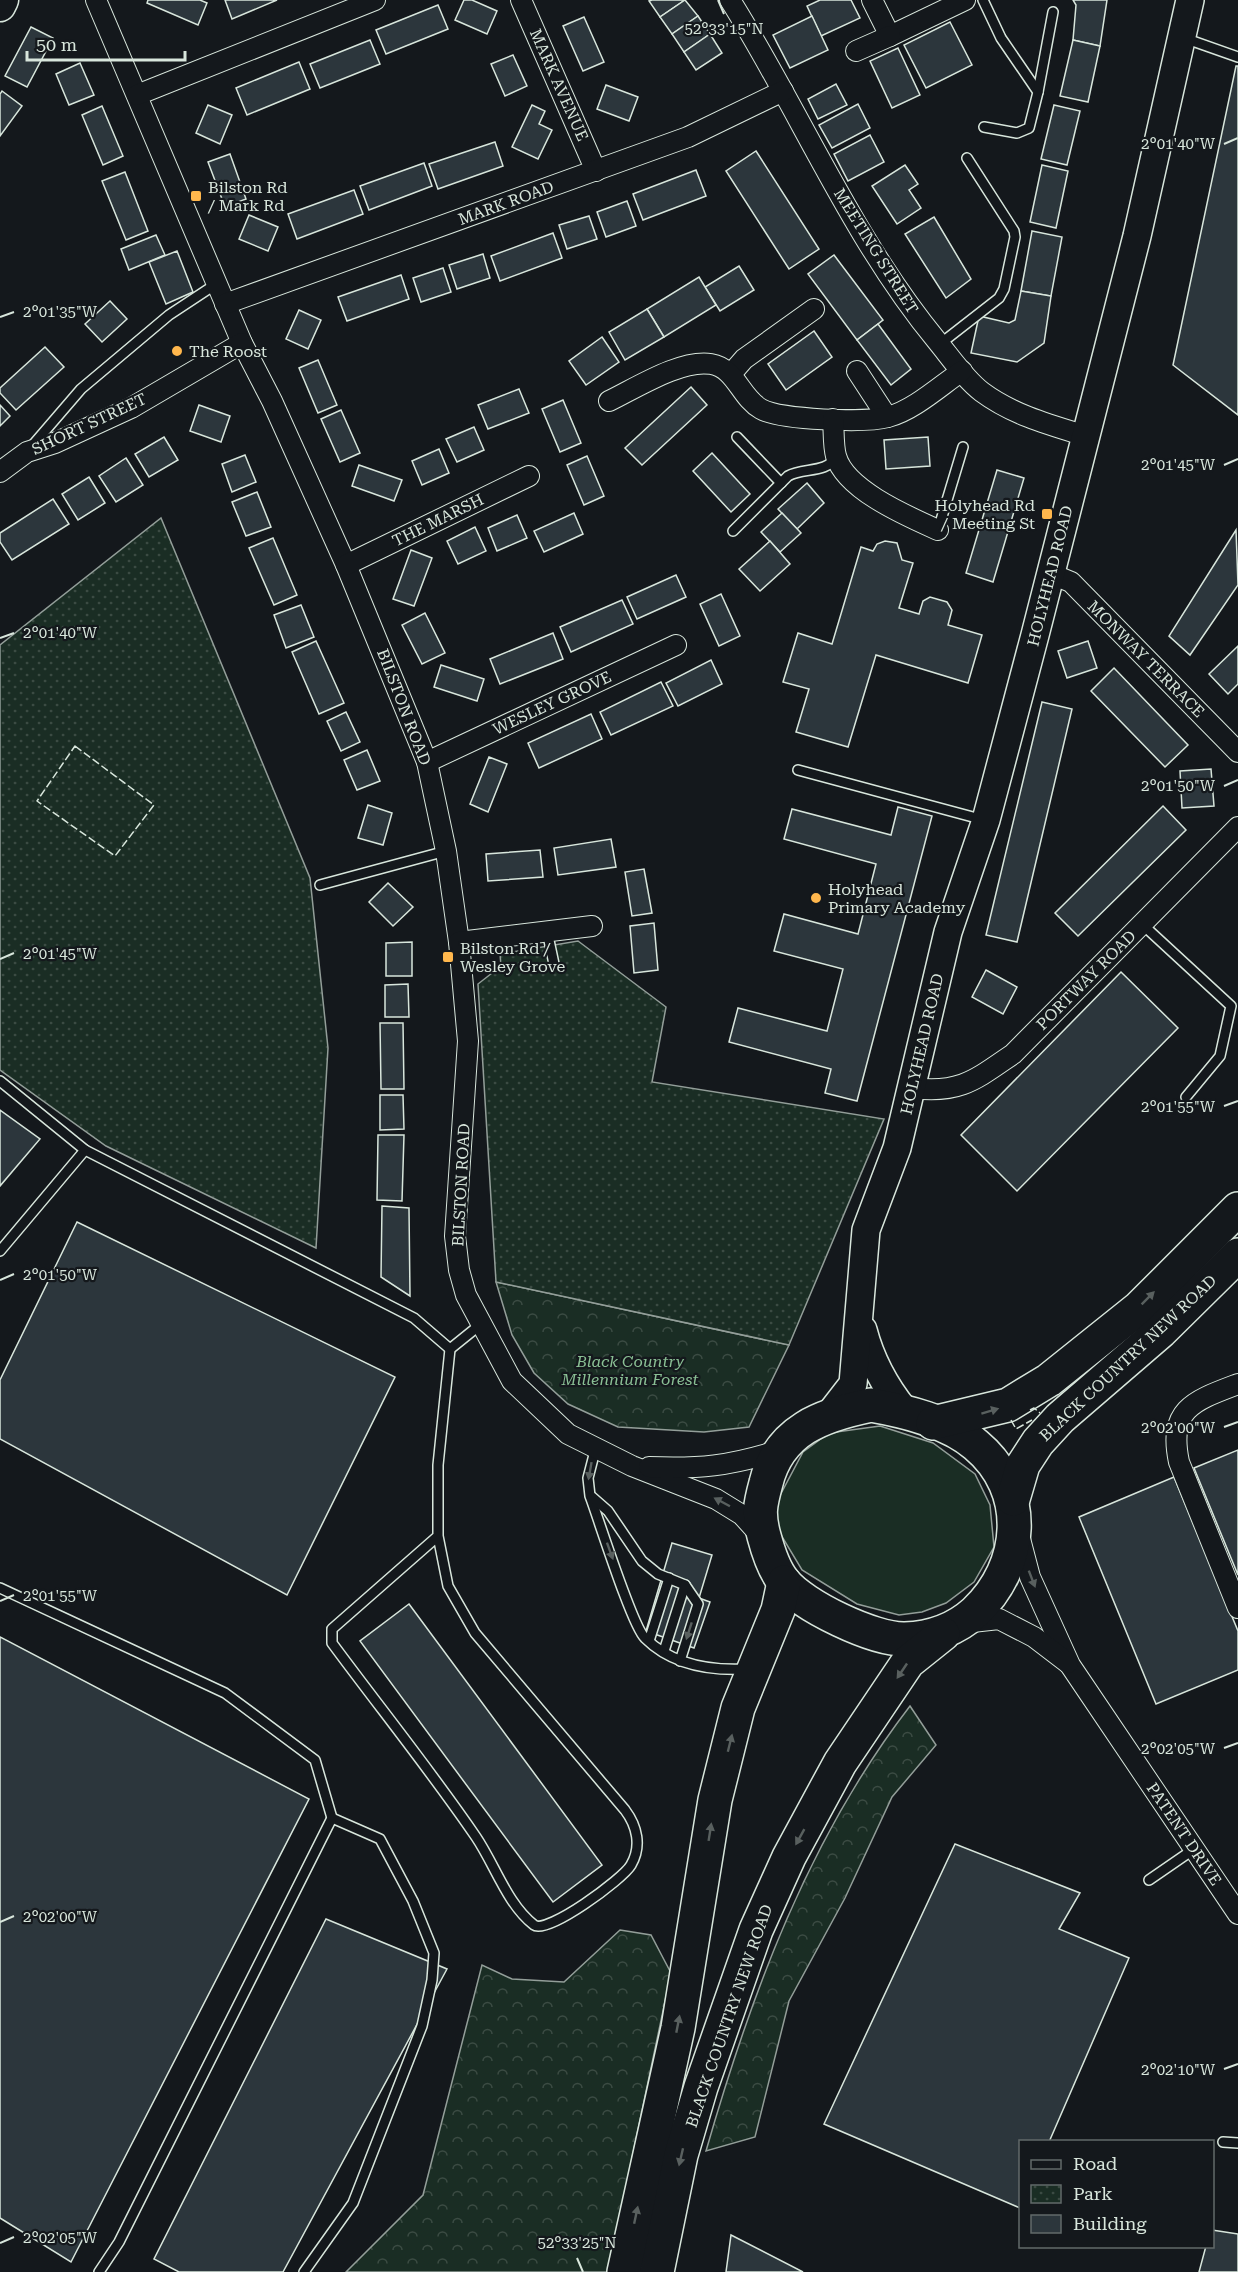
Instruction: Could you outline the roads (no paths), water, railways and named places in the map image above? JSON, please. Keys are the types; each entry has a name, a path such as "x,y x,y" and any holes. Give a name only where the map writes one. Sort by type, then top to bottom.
{"highway":[{"name":"BLACK COUNTRY NEW ROAD","path":"933,1423 1008,1405 1049,1380 1139,1308 1238,1209"},
{"name":"BLACK COUNTRY NEW ROAD","path":"657,2272 681,2155 701,2087 756,1930 789,1857 840,1763 908,1662 984,1603 1002,1577 1012,1553 1015,1511 1023,1465 1038,1442 1060,1418 1161,1331 1238,1254"},
{"path":"954,1628 904,1639 882,1636 811,1606 784,1582 765,1541 759,1515 769,1470 777,1451 803,1429 829,1415 871,1405 904,1410 976,1444 1005,1482 1015,1511"},
{"path":"624,2272 678,2028 716,1800 738,1708 756,1669 778,1610 784,1582"}],"main road":[{"path":"0,6 3,0"}],"street":[{"name":"BILSTON ROAD","path":"96,0 242,343 272,401 346,565 427,762 446,851 459,942 468,1041 455,1236 459,1269 466,1295 512,1382 568,1434 632,1466 732,1508 742,1515 765,1541"},
{"path":"137,95 375,0"},
{"name":"MARK AVENUE","path":"521,0 597,171"},
{"name":"MEETING STREET","path":"729,0 761,50 847,209 904,301 980,391 1004,407 1086,436"},
{"path":"872,0 890,36"},
{"path":"856,51 965,0"},
{"name":"HOLYHEAD ROAD","path":"829,1415 853,1384 857,1354 859,1298 883,1233 897,1148 948,932 986,820 1086,436 1137,236 1190,0"},
{"name":"MARK ROAD","path":"225,304 688,137 783,91"},
{"path":"731,374 744,359 814,309"},
{"name":"SHORT STREET","path":"0,472 27,452 55,443 130,408 242,343"},
{"path":"609,401 669,372 711,364 727,370 747,399 762,410 786,416 833,419 887,417 907,407 962,371"},
{"path":"857,371 887,417"},
{"path":"833,419 836,457 846,472 883,506 938,530"},
{"name":"THE MARSH","path":"346,565 529,476"},
{"name":"MONWAY TERRACE","path":"1049,573 1071,582 1238,752"},
{"name":"WESLEY GROVE","path":"427,762 676,645"},
{"name":"PORTWAY ROAD","path":"912,1088 938,1091 957,1087 977,1078 1013,1054 1238,827"},
{"path":"459,942 592,926"},
{"path":"859,1298 868,1349 884,1384 904,1410"},
{"path":"1238,1384 1208,1396 1186,1410 1177,1425 1175,1443 1179,1462 1238,1608"},
{"name":"BILSTON ROAD","path":"632,1466 698,1469 745,1461 777,1451"},
{"name":"PATENT DRIVE","path":"1015,1511 1030,1577 1070,1665 1238,1914"},
{"name":"PATENT DRIVE","path":"954,1628 999,1620 1034,1636 1070,1665"}],"lane":[{"path":"983,0 1001,38 1038,92"},
{"path":"984,127 1017,133 1029,128 1053,12"},
{"path":"1182,38 1238,57"},
{"path":"940,344 999,298 1004,289 1015,237 1014,231 967,159"},
{"path":"27,452 81,389 169,315 216,284"},
{"path":"737,437 781,483"},
{"path":"938,530 963,447"},
{"path":"733,531 795,472 826,467 832,464 836,457"},
{"path":"798,770 986,820"},
{"path":"320,885 446,851"},
{"path":"1142,924 1234,1004 1220,1056 1186,1097"},
{"path":"547,932 554,964"},
{"path":"0,1081 85,1150 414,1318 450,1349"},
{"path":"0,1251 85,1150"},
{"path":"438,1536 332,1629 332,1643 478,1840 516,1902 535,1926 543,1927 565,1917 626,1873 635,1853 636,1832 625,1810 530,1701 465,1618 448,1586 438,1536 438,1465 450,1349 481,1324"},
{"path":"596,1448 588,1478 590,1496 643,1637 680,1661 717,1670 756,1669"},
{"path":"590,1496 608,1511 642,1561 658,1574 685,1585 698,1604 680,1661"},
{"path":"650,1641 669,1578"},
{"path":"664,1651 685,1585"},
{"path":"0,1588 225,1693 315,1760 332,1818 119,2242 99,2272"},
{"path":"304,2272 353,2204 422,2026 432,1980 434,1953 413,1901 380,1839 332,1818"},
{"path":"1149,1880 1194,1849"},
{"path":"1223,2142 1238,2143"}],"place":[{"name":"Bilston Rd / Mark Rd","path":"196,196"},
{"name":"The Roost","path":"177,351"},
{"name":"Holyhead Rd / Meeting St","path":"1047,514"},
{"name":"Holyhead Primary Academy","path":"816,898"},
{"name":"Bilston Rd / Wesley Grove","path":"448,957"}],"park label":[{"name":"Black Country Millennium Forest","path":"630,1370"}]}
